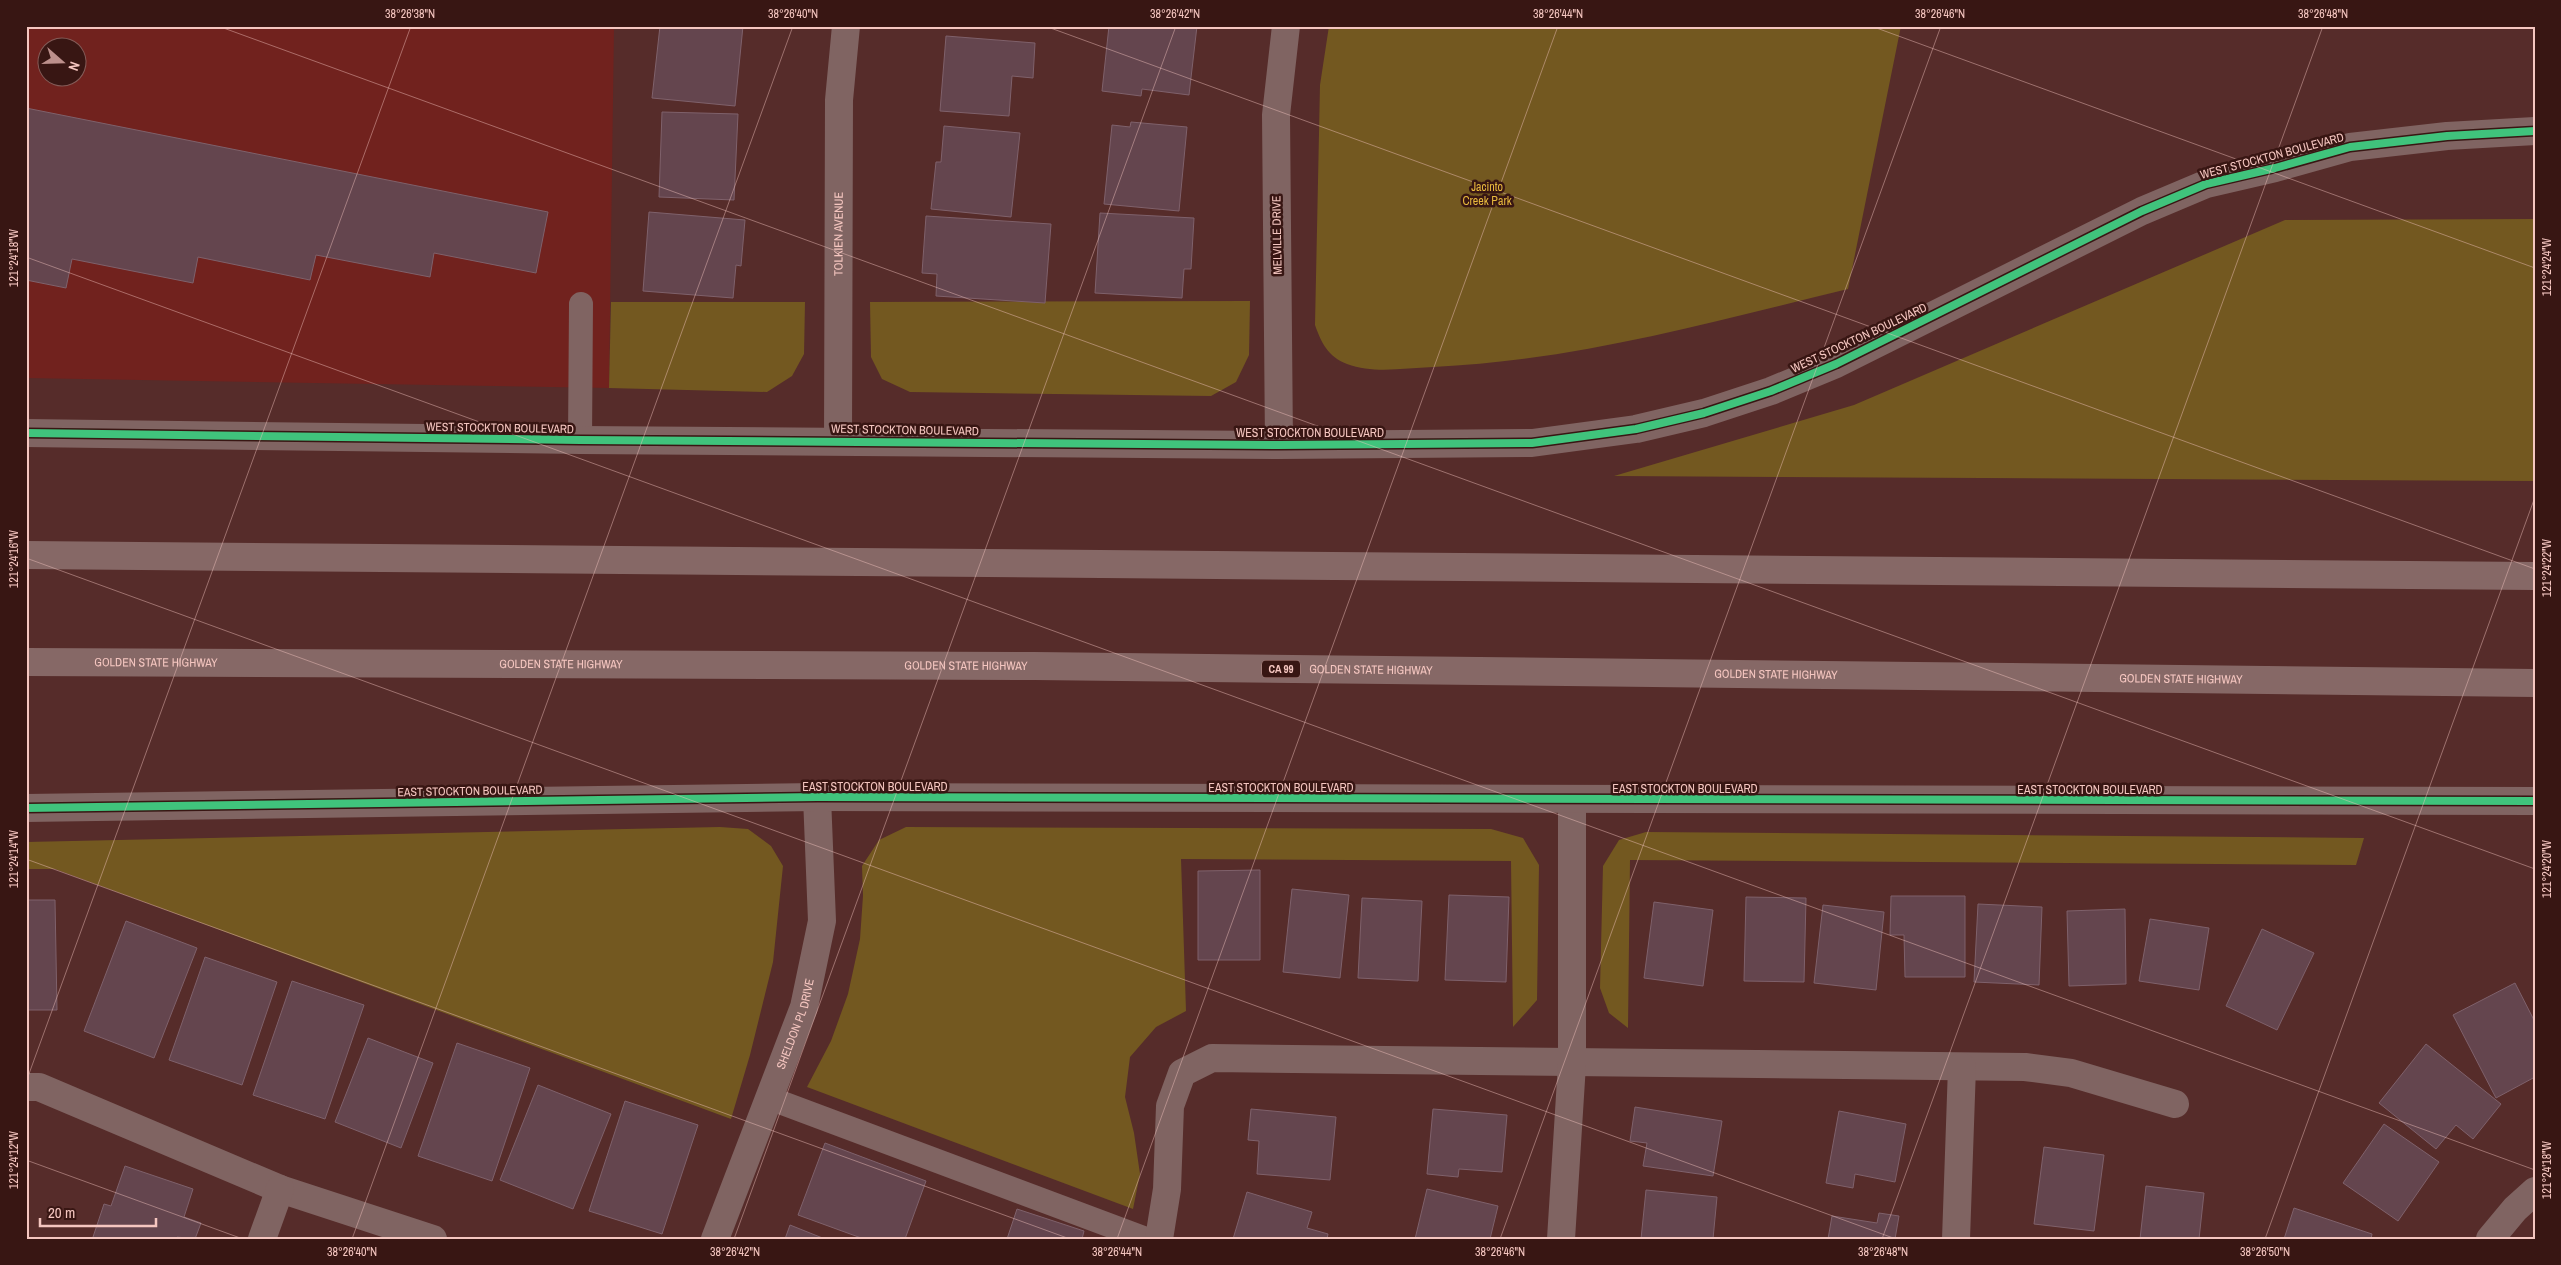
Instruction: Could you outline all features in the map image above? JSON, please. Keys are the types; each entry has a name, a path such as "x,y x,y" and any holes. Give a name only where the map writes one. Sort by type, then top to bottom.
{"highway":[{"path":"26,555 2535,576"},
{"name":"GOLDEN STATE HIGHWAY","path":"26,662 1034,666 2535,683"}],"street":[{"name":"TOLKIEN AVENUE","path":"838,440 839,100 846,26"},
{"name":"MELVILLE DRIVE","path":"1279,445 1276,115 1286,26"},
{"name":"WEST STOCKTON BOULEVARD","path":"26,433 580,440 838,440 1279,445 1532,443 1636,429 1704,413 1771,391 1836,364 2142,210 2206,184 2275,168 2350,147 2447,136 2535,131"},
{"name":"EAST STOCKTON BOULEVARD","path":"26,808 817,798 2535,801"},
{"name":"SHELDON PL DRIVE","path":"715,1239 804,1007 822,921 817,798"},
{"path":"1561,1239 1572,1064 1572,800"},
{"path":"1159,1239 1167,1189 1170,1106 1182,1073 1212,1058 1572,1064 2025,1067 2071,1073 2175,1104"},
{"path":"1956,1239 1962,1067"},
{"path":"26,1087 39,1087 280,1189 433,1239"},
{"path":"262,1239 280,1189"},
{"path":"2490,1239 2515,1209 2535,1190"}],"lane":[{"path":"580,440 582,304"},
{"path":"769,1098 1146,1239"}],"shaded area":[{"path":"26,26 614,26 609,388 26,378"}],"green space":[{"name":"Jacinto Creek Park","path":"1329,26 1901,26 1848,289 1694,327 1538,357 1389,370 1357,367 1340,361 1326,348 1315,325 1320,85"},
{"path":"2535,219 2535,481 1614,476 1854,405 2285,220"},
{"path":"1250,301 1249,355 1236,382 1211,396 910,392 882,379 871,357 870,302"},
{"path":"611,302 805,302 804,354 792,376 767,392 609,388"},
{"path":"720,827 748,829 771,846 783,866 773,962 750,1055 731,1119 55,869 26,869 26,842"},
{"path":"906,827 1491,829 1523,838 1539,865 1537,1000 1513,1027 1511,861 1181,859 1186,1011 1156,1027 1130,1057 1125,1097 1134,1133 1140,1174 1133,1209 807,1087 831,1041 848,994 860,939 863,896 862,866 879,840"},
{"path":"1646,832 2364,838 2356,865 1630,860 1628,1028 1609,1013 1600,988 1603,866 1619,840"}],"building":[{"path":"660,26 743,26 735,106 652,98"},
{"path":"1109,26 1197,26 1189,95 1142,89 1141,96 1102,91"},
{"path":"946,36 1035,43 1033,78 1012,76 1009,116 940,111"},
{"path":"26,108 548,212 536,273 434,253 430,277 316,255 310,280 198,257 193,283 72,259 66,288 26,280"},
{"path":"662,112 738,114 734,200 659,197"},
{"path":"1131,122 1187,127 1179,211 1104,204 1112,125 1130,127"},
{"path":"944,126 1020,133 1011,217 931,209 936,162 941,162"},
{"path":"649,212 745,220 741,266 736,265 733,298 643,291"},
{"path":"1100,213 1194,218 1191,269 1184,269 1182,298 1095,293"},
{"path":"926,216 1051,224 1045,303 936,296 937,274 922,273"},
{"path":"1260,870 1260,960 1198,960 1198,871"},
{"path":"1292,889 1349,895 1340,978 1283,972"},
{"path":"1449,895 1509,897 1506,982 1445,980"},
{"path":"1891,896 1965,896 1965,977 1905,977 1904,935 1890,935"},
{"path":"1746,897 1806,898 1804,982 1744,981"},
{"path":"1362,898 1422,901 1418,981 1358,978"},
{"path":"26,900 55,900 57,1010 26,1010"},
{"path":"1654,902 1713,910 1703,986 1644,978"},
{"path":"1978,904 2042,907 2039,985 1974,982"},
{"path":"1823,905 1884,912 1876,990 1814,983"},
{"path":"2125,909 2126,984 2069,986 2067,911"},
{"path":"2150,919 2209,928 2199,990 2139,981"},
{"path":"126,921 197,948 154,1058 84,1031"},
{"path":"2262,929 2314,953 2277,1030 2226,1006"},
{"path":"205,957 277,982 242,1085 169,1060"},
{"path":"292,981 364,1005 325,1119 253,1095"},
{"path":"2515,983 2535,1022 2535,1077 2496,1098 2453,1015"},
{"path":"368,1038 433,1063 401,1148 335,1122"},
{"path":"457,1043 530,1068 492,1181 418,1156"},
{"path":"2426,1044 2501,1104 2473,1139 2456,1125 2436,1149 2379,1103"},
{"path":"538,1085 611,1114 573,1209 500,1180"},
{"path":"625,1101 698,1125 662,1234 589,1211"},
{"path":"1635,1107 1722,1121 1713,1176 1643,1166 1647,1143 1630,1141"},
{"path":"1251,1109 1336,1117 1330,1180 1257,1174 1259,1141 1248,1140"},
{"path":"1433,1109 1507,1115 1502,1172 1459,1169 1458,1177 1427,1174"},
{"path":"1839,1111 1906,1124 1895,1182 1855,1174 1853,1188 1826,1183"},
{"path":"2384,1124 2439,1162 2398,1221 2343,1183"},
{"path":"825,1143 926,1181 905,1239 864,1239 798,1215"},
{"path":"2044,1147 2104,1155 2094,1231 2034,1224"},
{"path":"125,1166 193,1189 184,1217 201,1223 195,1239 177,1237 177,1239 99,1239 93,1237 104,1204 111,1206"},
{"path":"2146,1186 2204,1193 2199,1239 2140,1239"},
{"path":"1427,1189 1498,1206 1490,1239 1415,1239"},
{"path":"1646,1190 1717,1197 1713,1239 1641,1239"},
{"path":"1247,1192 1312,1212 1307,1228 1328,1234 1327,1239 1233,1239"},
{"path":"2294,1208 2372,1234 2371,1239 2284,1239"},
{"path":"1017,1209 1084,1231 1082,1239 1007,1239"},
{"path":"1879,1213 1899,1216 1895,1239 1828,1239 1832,1216 1877,1223"},
{"path":"790,1225 825,1239 785,1239"}],"cycle path":[{"path":"26,433 580,440 1279,445 1532,443 1636,429 1704,413 1771,391 1836,364 2142,211 2206,184 2275,168 2350,147 2447,136 2535,131"},
{"path":"26,808 817,797 2535,801"}]}
